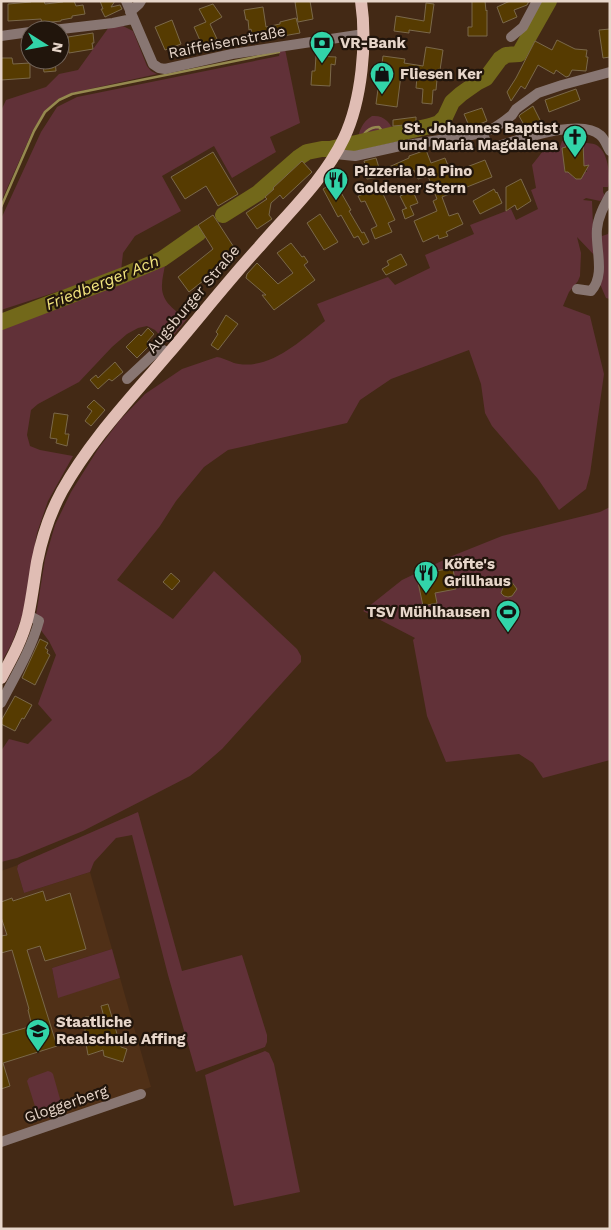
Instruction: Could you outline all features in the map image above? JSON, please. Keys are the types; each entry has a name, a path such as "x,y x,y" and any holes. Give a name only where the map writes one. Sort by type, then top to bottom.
{"main road":[{"name":"Augsburger Straße","path":"1,678 19,642 28,615 46,526 62,490 95,440 112,419 224,286 323,174 344,137 352,118 362,66 364,34 361,1"}],"street":[{"name":"Raiffeisenstraße","path":"126,1 152,64 165,69 232,54 364,34"},
{"path":"70,28 113,23 131,15 141,1"},
{"path":"511,37 523,27 537,1"},
{"path":"1,36 20,33"},
{"path":"336,152 355,156 482,132 494,128 503,122 516,109 538,93 610,72"},
{"path":"482,132 487,144 490,147 494,147 563,129 580,128 600,134 610,152"},
{"path":"577,289 591,291 597,282 597,229 600,214 610,195"},
{"path":"127,379 157,351 170,352"},
{"path":"1,703 37,628 39,621 28,615"},
{"name":"Gloggerberg","path":"1,1142 140,1094"}],"shaded area":[{"path":"123,26 133,31 147,66 157,74 72,93 58,99 45,111 33,130 1,202 1,111 6,100 46,87 59,74 78,70 109,27"},
{"path":"285,49 300,123 270,137 276,152 232,178 214,146 162,176 181,211 135,236 123,253 121,271 1,310 1,219 41,132 57,107 77,97 279,56 280,50"},
{"path":"372,116 384,118 395,133 357,142 362,127"},
{"path":"569,140 569,144 562,148 562,152 566,151 568,165 564,165 564,172 572,171 572,176 576,179 581,179 583,172 587,172 587,166 584,166 583,143 591,143 598,146 604,154 608,165 609,177 608,187 603,187 605,196 600,201 586,198 583,200 592,201 593,225 602,236 608,234 610,228 610,299 606,298 600,284 595,256 577,237 581,253 580,276 569,292 563,306 590,316 604,374 590,474 586,489 559,510 538,479 492,426 485,413 481,384 469,350 391,379 360,400 347,423 228,450 204,467 117,580 173,619 214,571 297,649 301,656 301,662 222,749 190,776 83,831 17,858 1,862 1,751 9,739 28,744 52,720 38,704 56,655 40,629 36,615 45,559 55,525 71,492 98,449 120,420 145,394 182,369 217,357 236,363 251,364 274,358 285,352 325,321 317,304 388,277 395,285 430,268 425,255 474,234 470,225 511,209 516,220 538,209 531,190 536,188 532,165 543,151 560,147 562,141"},
{"path":"165,265 162,291 166,301 187,319 167,343 155,330 147,326 138,328 127,334 112,347 79,382 38,404 31,410 27,435 30,446 40,450 73,456 48,501 37,533 23,614 12,643 1,663 1,328 73,303"},
{"name":"TSV Mühlhausen","path":"610,507 610,760 543,778 533,763 519,754 446,762 427,716 413,640 415,638 363,611 402,580 452,556 502,536 600,512"},
{"path":"138,812 182,971 242,955 267,1035 265,1047 196,1072 168,975 132,835 116,838 94,862 90,872 24,893 17,869 18,865"},
{"name":"Staatliche Realschule Affing","path":"18,865 17,869 24,893 90,872 112,949 52,968 58,997 120,978 151,1087 1,1138 1,871"},
{"path":"112,949 120,978 58,998 52,968"},
{"path":"265,1051 269,1053 274,1064 300,1192 234,1206 205,1075"},
{"path":"48,1071 53,1074 62,1106 58,1115 41,1120 39,1119 27,1081 29,1078"}],"building":[{"path":"44,1 45,4 74,1 76,6 83,5 85,14 61,20 8,21 8,4"},
{"path":"100,1 115,1 111,7 120,5 122,9 105,17"},
{"path":"310,1 313,19 298,22 295,2"},
{"path":"472,1 485,1 487,36 468,36 468,27 472,27"},
{"path":"510,1 529,1 527,5 514,10 517,17 503,23 497,7"},
{"path":"426,3 434,4 430,33 409,30 409,33 394,31 396,16 424,21"},
{"path":"213,4 222,17 210,24 217,39 202,45 194,27 206,22 199,9"},
{"path":"263,7 266,27 296,18 300,33 253,39 244,10"},
{"path":"172,20 181,44 165,50 155,27"},
{"path":"610,29 610,57 603,58 599,30"},
{"path":"93,33 93,49 70,53 70,37"},
{"path":"557,40 575,49 587,50 586,71 572,70 569,76 566,77 556,70 554,74 538,65 525,89 521,86 511,101 507,92 535,41 552,50"},
{"path":"426,47 443,50 440,70 438,69 436,90 433,90 432,104 422,103 423,89 416,88 417,77 401,75 397,107 376,104 378,89 381,90 384,71 381,71 383,56 405,59 404,63 423,66"},
{"path":"316,56 336,57 335,65 331,64 330,86 311,85 312,71 315,71"},
{"path":"1,58 12,58 13,64 20,64 20,70 30,70 30,78 1,80"},
{"path":"44,70 56,70 56,71 44,72"},
{"path":"576,89 580,100 549,112 545,100"},
{"path":"533,106 543,126 527,130 519,116"},
{"path":"482,108 487,121 470,128 464,114"},
{"path":"416,117 416,124 393,126 393,120"},
{"name":"St. Johannes Baptist und Maria Magdalena","path":"580,139 580,142 583,143 584,166 589,165 581,179 576,179 568,172 565,172 562,148 566,147 565,144 569,144 569,140"},
{"path":"426,150 431,163 445,158 451,173 485,160 492,177 442,197 449,216 458,213 463,224 446,232 448,236 439,239 438,235 423,242 414,221 437,211 433,201 437,199 428,176 418,179 414,170 406,174 367,179 366,177 369,176 364,161 376,158 380,171 409,158 409,156"},
{"path":"213,152 238,194 218,206 206,186 185,199 171,177"},
{"path":"302,161 312,172 283,199 280,195 271,203 269,215 272,219 257,229 246,213 267,199 265,197 273,188"},
{"path":"521,179 531,201 517,210 515,205 506,211 506,187"},
{"path":"335,182 351,210 349,211 369,242 363,245 358,236 354,238 341,215 338,217 323,189"},
{"path":"388,184 392,191 383,194 395,220 388,223 392,232 375,239 371,229 377,226 365,201 361,202 358,196"},
{"path":"494,189 502,203 480,214 473,201"},
{"path":"413,191 418,203 410,206 414,215 405,219 402,210 407,208 400,196"},
{"path":"320,214 338,242 324,250 307,223"},
{"path":"213,215 239,255 189,292 178,277 213,249 198,225"},
{"path":"291,243 308,262 304,265 315,280 274,310 262,295 266,295 246,278 247,274 257,263 278,284 293,273 277,253"},
{"path":"401,254 407,265 386,275 382,269 389,265 387,261"},
{"path":"226,315 238,324 218,350 211,345"},
{"path":"148,328 154,334 147,342 150,345 137,358 126,347"},
{"path":"115,362 123,372 112,381 109,379 98,389 90,380 96,375 98,378"},
{"path":"94,400 105,410 91,426 85,421 92,411 87,407"},
{"path":"54,413 68,415 65,434 69,434 67,446 56,443 57,439 50,438"},
{"path":"453,568 456,589 435,593 437,603 423,606 418,582 426,581 424,573"},
{"path":"171,573 180,581 172,590 163,582"},
{"path":"511,581 517,589 512,596 504,596 501,593 505,582"},
{"path":"40,639 48,643 45,648 50,655 35,685 22,678"},
{"path":"15,696 32,705 15,731 1,724 1,721"},
{"path":"43,891 46,901 70,893 86,949 45,961 40,946 27,950 57,1046 3,1063 10,1086 1,1089 1,1035 32,1026 12,950 1,953 1,936 7,935 1,917 1,902 12,898 13,901"},
{"path":"108,1004 121,1047 127,1049 123,1062 104,1056 103,1050 88,1055 85,1038 85,1017 104,1017 101,1006"}],"waterway":[{"name":"Friedberger Ach","path":"223,215 258,193 307,152 330,149 439,123 445,117 452,102 486,78 500,59 506,55 519,54 549,1"},
{"path":"1,207 34,131 45,112 59,100 72,94 279,52"},
{"path":"359,142 367,131 375,127 379,127 386,136"},
{"name":"Friedberger Ach","path":"1,322 162,259 199,233"}],"place":[{"name":"VR-Bank","path":"322,64"},
{"name":"Fliesen Ker","path":"382,95"},
{"name":"St. Johannes Baptist und Maria Magdalena","path":"575,158"},
{"name":"Pizzeria Da Pino Goldener Stern","path":"336,201"},
{"name":"Köfte's Grillhaus","path":"426,594"},
{"name":"TSV Mühlhausen","path":"508,633"},
{"name":"Staatliche Realschule Affing","path":"38,1052"}]}
